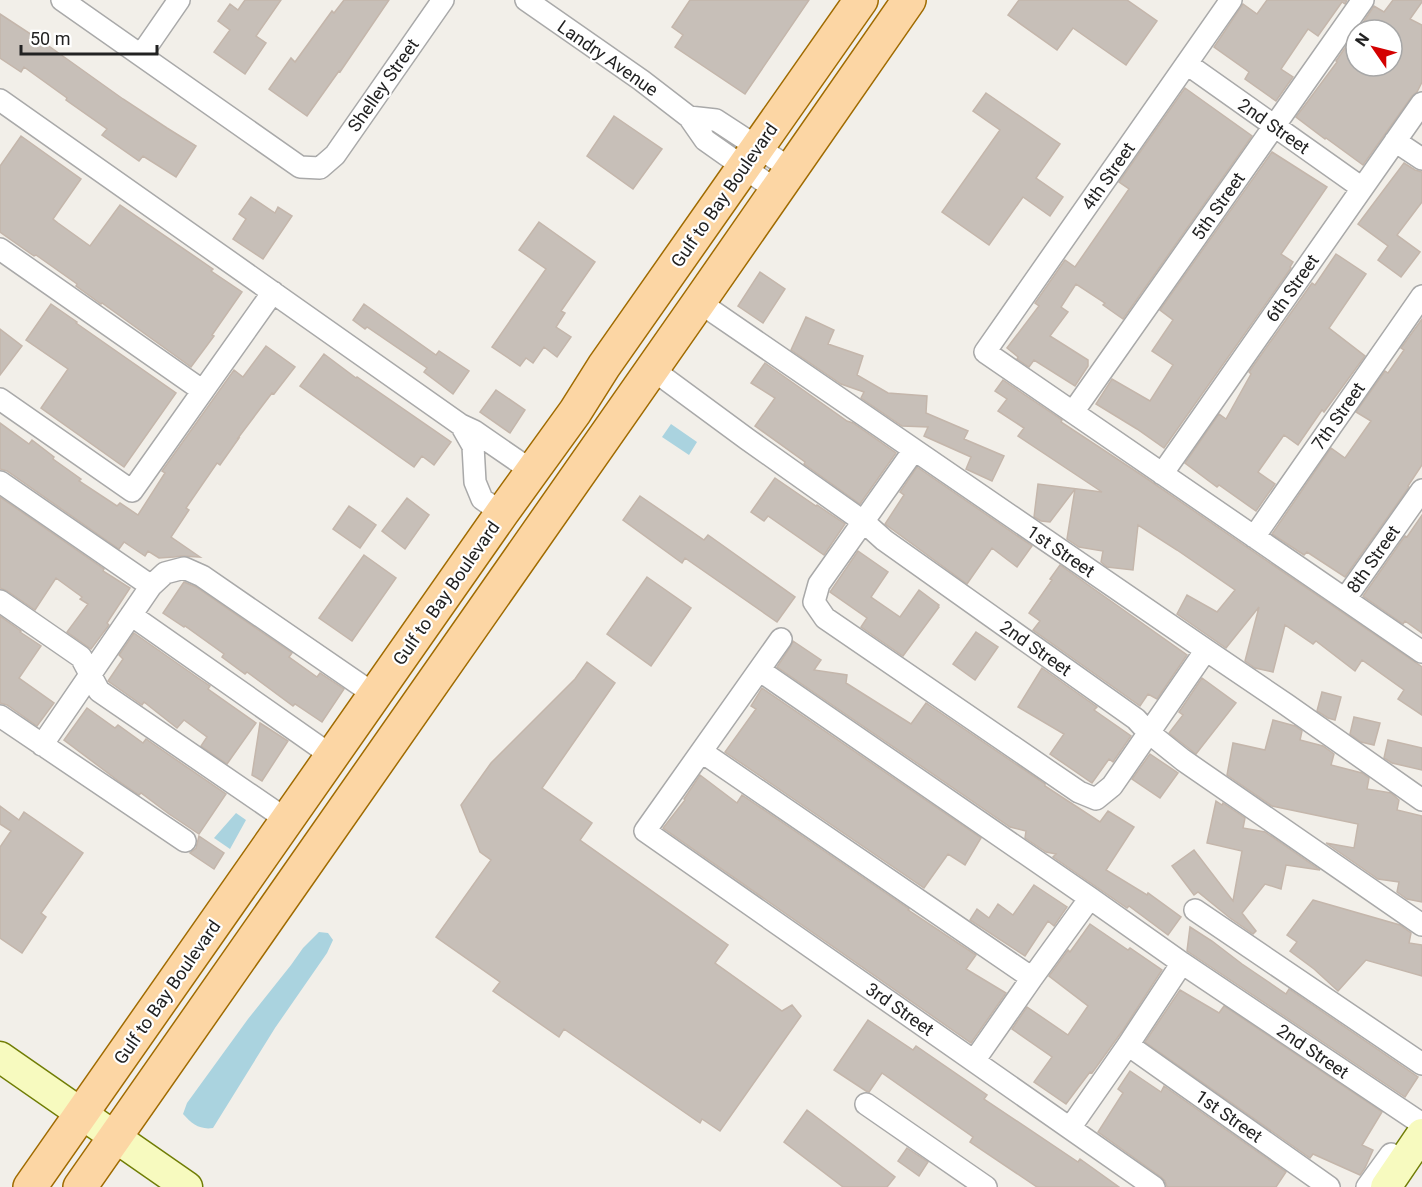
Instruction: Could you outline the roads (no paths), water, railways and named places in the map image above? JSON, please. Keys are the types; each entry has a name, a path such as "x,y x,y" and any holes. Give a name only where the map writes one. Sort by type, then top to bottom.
{"main road":[{"name":"Gulf to Bay Boulevard","path":"30,1187 575,412 604,366 861,0"},
{"path":"80,1187 909,0"},
{"path":"504,581 505,554 516,525 592,417 604,366"},
{"path":"0,1057 187,1187"},
{"path":"1386,1187 1420,1126"}],"street":[{"path":"62,0 141,55 179,0"},
{"name":"Shelley Street","path":"141,55 300,167 320,168 334,155 443,0"},
{"name":"Landry Avenue","path":"526,0 641,80 689,117 716,120 751,158 784,180"},
{"name":"4th Street","path":"1073,412 985,352 1232,0"},
{"name":"5th Street","path":"1073,412 1363,0"},
{"name":"2nd Street","path":"1187,64 1362,188"},
{"path":"0,100 461,425 474,431 532,471"},
{"name":"6th Street","path":"1162,474 1422,103"},
{"path":"1395,141 1422,159"},
{"path":"0,249 203,391"},
{"path":"0,399 132,491 273,292"},
{"name":"7th Street","path":"1254,537 1422,296"},
{"name":"1st Street","path":"699,302 1422,800"},
{"name":"2nd Street","path":"652,369 864,522 884,540 1136,719 1148,732 1183,760 1422,925"},
{"path":"1073,412 1422,652"},
{"path":"461,425 473,446 475,482 482,499 502,513"},
{"path":"914,450 819,584 814,603 825,618 1079,792 1096,799 1112,786 1206,650"},
{"path":"0,482 151,586"},
{"name":"8th Street","path":"1345,599 1422,490"},
{"path":"42,745 151,586 165,573 184,568 202,576 375,695"},
{"path":"0,601 81,657 99,691 287,820"},
{"path":"131,615 332,756"},
{"path":"781,639 702,752 1032,978"},
{"name":"2nd Street","path":"759,670 1420,1126"},
{"path":"0,716 185,841"},
{"name":"3rd Street","path":"702,752 645,831 1154,1187"},
{"path":"974,1061 1090,898"},
{"path":"1195,910 1422,1064"},
{"path":"1070,1128 1182,963"},
{"name":"1st Street","path":"1128,1045 1329,1187"},
{"path":"866,1104 986,1187"},
{"path":"1367,1187 1420,1126"}],"water":[{"path":"671,424 697,442 689,455 662,437"},
{"path":"236,813 246,820 230,849 214,838"},
{"path":"319,932 328,933 333,940 327,953 275,1028 213,1128 200,1127 193,1123 183,1114 187,1103 248,1019 303,948"}]}
